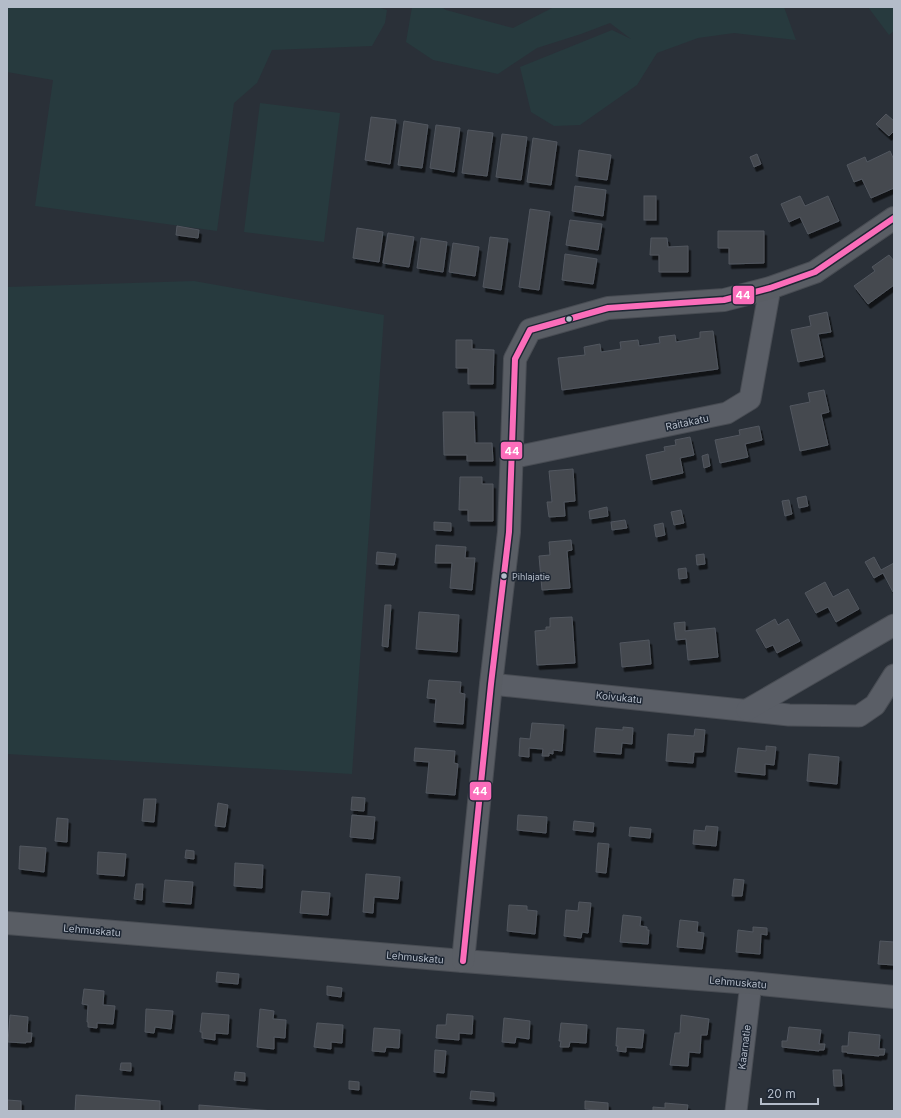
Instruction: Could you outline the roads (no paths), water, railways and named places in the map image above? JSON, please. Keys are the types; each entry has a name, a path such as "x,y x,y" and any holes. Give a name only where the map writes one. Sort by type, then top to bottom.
{"street":[{"path":"463,961 508,532 515,359 530,330 608,308 724,300 770,288 815,272 894,218"},
{"name":"Raitakatu","path":"511,458 727,413 750,399 770,288"},
{"path":"747,710 894,625"},
{"name":"Koivukatu","path":"491,684 789,715 859,716 875,705 894,674"},
{"name":"Lehmuskatu","path":"7,922 463,961 751,983 894,997"},
{"name":"Kaarnatie","path":"736,1111 751,983"}],"place":[{"name":"Pihlajatie","path":"504,576"}]}
